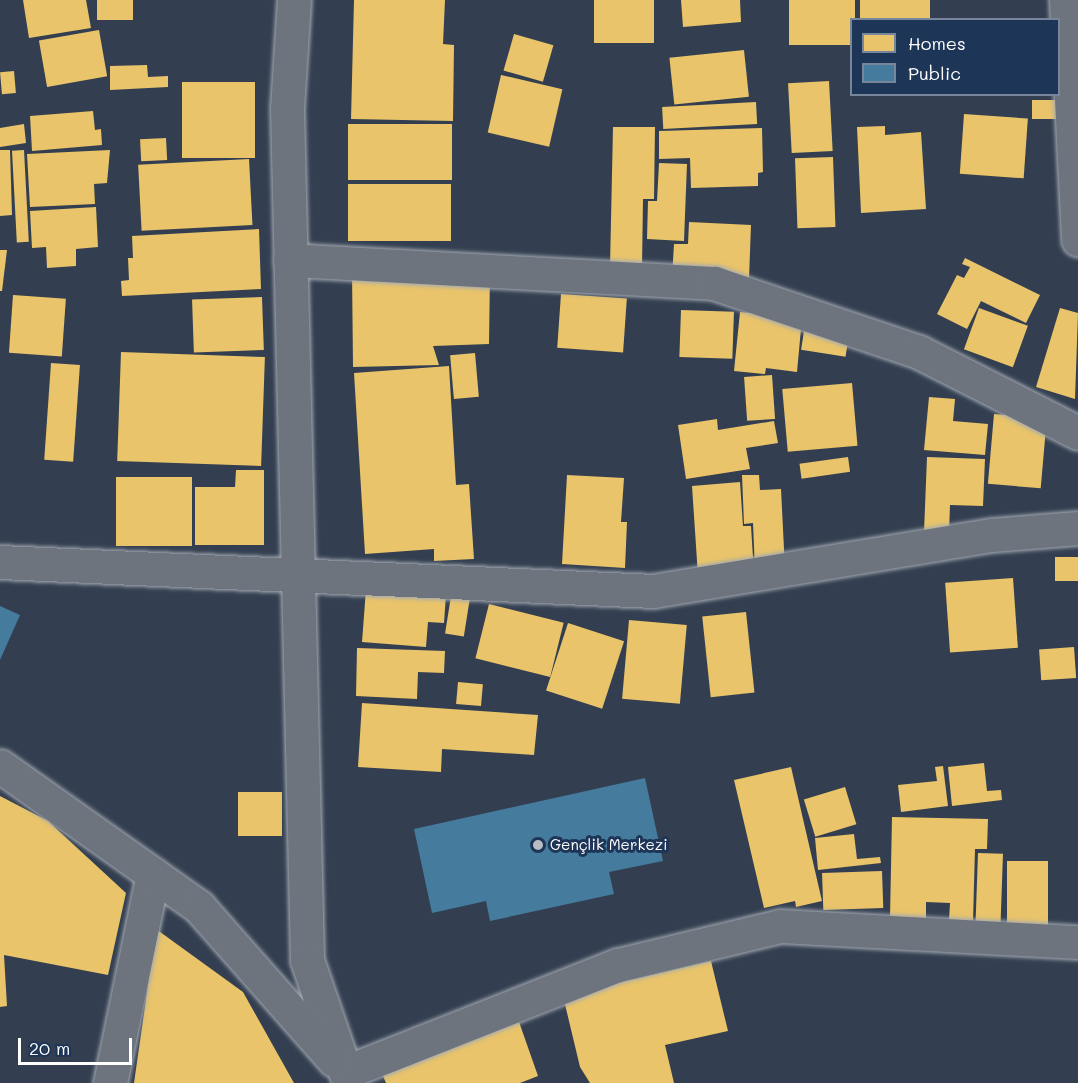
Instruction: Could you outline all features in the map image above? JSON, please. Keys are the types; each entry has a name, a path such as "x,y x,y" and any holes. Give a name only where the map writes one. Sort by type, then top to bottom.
{"street":[{"path":"294,0 287,109 307,960 348,1078"},
{"path":"1066,0 1078,240"},
{"path":"290,260 714,283 919,352 1078,433"},
{"path":"0,562 298,573 653,591 992,535 1078,528"},
{"path":"0,766 199,907 348,1078"},
{"path":"110,1083 153,874"},
{"path":"348,1078 618,965 780,926 1078,942"}],"building: Homes":[{"path":"23,0 86,0 91,28 29,38"},
{"path":"97,0 133,0 133,20 97,20"},
{"path":"354,0 445,0 443,44 454,45 453,121 351,119"},
{"path":"594,0 654,0 654,43 594,43"},
{"path":"681,0 740,0 741,22 683,27"},
{"path":"789,0 855,0 855,18 850,18 850,45 789,45"},
{"path":"860,0 930,0 930,18 860,18"},
{"path":"99,30 107,76 47,87 39,41"},
{"path":"514,34 553,45 543,82 504,71"},
{"path":"744,50 749,97 674,105 669,58"},
{"path":"147,65 148,77 168,76 168,87 110,90 110,66"},
{"path":"14,71 16,93 2,94 0,72"},
{"path":"501,75 562,89 549,147 488,132"},
{"path":"829,81 833,151 792,153 788,83"},
{"path":"182,82 255,82 255,158 182,158"},
{"path":"1032,100 1062,100 1062,119 1032,119"},
{"path":"756,102 757,124 663,129 662,107"},
{"path":"93,111 95,130 101,129 102,145 32,151 30,116"},
{"path":"964,114 1028,118 1024,178 960,174"},
{"path":"24,124 26,143 0,147 0,128"},
{"path":"348,124 452,124 452,180 348,180"},
{"path":"885,126 885,135 921,132 926,209 861,213 857,127"},
{"path":"613,127 655,127 654,199 643,199 642,268 610,267"},
{"path":"762,128 763,172 758,173 758,186 691,188 690,158 659,159 659,131"},
{"path":"166,138 167,160 141,161 140,139"},
{"path":"0,150 10,150 12,215 0,216"},
{"path":"24,150 29,242 17,243 12,151"},
{"path":"110,150 107,183 94,184 95,204 30,207 27,154"},
{"path":"833,157 835,227 797,228 795,158"},
{"path":"249,159 252,225 142,231 138,165"},
{"path":"659,163 687,164 684,241 647,239 648,201 657,201"},
{"path":"348,184 451,184 451,241 348,241"},
{"path":"96,207 98,247 76,249 76,266 47,268 46,247 32,248 30,211"},
{"path":"689,222 751,225 749,279 672,277 674,244 688,244"},
{"path":"259,229 261,289 122,296 121,281 129,280 128,258 133,258 132,236"},
{"path":"0,250 7,250 2,291 0,291"},
{"path":"965,258 1040,295 1026,323 981,301 967,329 937,314 957,275 964,278 970,267 962,264"},
{"path":"352,271 490,273 489,344 433,346 439,365 353,367"},
{"path":"561,294 627,299 623,352 557,348"},
{"path":"13,295 66,299 62,357 9,353"},
{"path":"262,297 264,350 194,352 192,299"},
{"path":"979,308 1028,326 1013,367 964,349"},
{"path":"1060,308 1078,313 1075,399 1036,387"},
{"path":"681,310 734,312 732,359 679,357"},
{"path":"740,312 802,318 797,372 766,368 765,374 734,371"},
{"path":"805,325 849,332 846,357 801,350"},
{"path":"121,352 265,357 261,466 117,461"},
{"path":"475,353 479,397 454,399 450,355"},
{"path":"51,363 80,365 73,462 44,460"},
{"path":"449,366 456,485 469,484 474,559 434,561 434,549 365,554 354,373"},
{"path":"772,375 775,419 747,421 744,377"},
{"path":"852,383 857,446 788,452 782,389"},
{"path":"929,397 955,399 953,421 988,424 985,455 924,450"},
{"path":"994,414 1047,419 1041,488 988,484"},
{"path":"717,419 718,430 774,421 778,443 746,448 750,469 686,479 678,425"},
{"path":"848,457 850,472 802,479 799,464"},
{"path":"927,457 985,459 983,506 950,505 949,533 924,532"},
{"path":"236,470 264,470 264,545 195,545 195,487 235,487"},
{"path":"567,475 624,478 621,522 627,522 625,568 562,564"},
{"path":"742,475 759,475 760,490 781,489 785,569 755,570 753,523 744,524"},
{"path":"116,477 192,477 192,546 116,546"},
{"path":"740,482 743,526 751,526 754,573 698,576 692,486"},
{"path":"1055,557 1078,557 1078,581 1055,581"},
{"path":"1013,578 1018,648 950,653 945,583"},
{"path":"366,589 446,595 444,623 428,622 426,647 362,642"},
{"path":"451,596 470,599 464,637 445,634"},
{"path":"489,604 564,623 550,677 475,658"},
{"path":"746,612 754,693 711,697 702,617"},
{"path":"629,620 687,625 680,704 622,699"},
{"path":"568,623 624,641 602,709 546,691"},
{"path":"1074,647 1076,678 1041,680 1039,649"},
{"path":"357,648 445,651 444,673 418,672 417,699 356,696"},
{"path":"458,682 483,684 481,706 456,704"},
{"path":"362,703 538,715 534,755 442,749 441,772 358,767"},
{"path":"984,763 987,791 1001,790 1002,800 952,806 948,767"},
{"path":"943,766 948,806 901,812 898,785 937,781 935,767"},
{"path":"791,767 822,901 796,907 795,901 764,908 734,780"},
{"path":"845,787 856,824 815,837 804,800"},
{"path":"238,792 282,792 282,836 238,836"},
{"path":"0,796 48,821 126,893 108,975 4,955 7,1006 0,1007"},
{"path":"892,817 988,819 987,849 975,849 973,921 949,920 950,903 926,902 926,918 890,917"},
{"path":"854,834 857,859 880,857 881,863 818,870 815,838"},
{"path":"978,853 1003,854 1001,925 976,924"},
{"path":"1007,861 1048,861 1048,928 1007,928"},
{"path":"882,871 883,908 823,910 822,873"},
{"path":"156,929 243,992 294,1083 134,1083"},
{"path":"711,961 728,1031 665,1045 674,1083 590,1083 580,1067 563,996"},
{"path":"518,1019 538,1076 520,1083 386,1083 380,1069"}],"building: Public":[{"path":"0,606 20,615 0,660"},
{"name":"Gençlik Merkezi","path":"645,778 663,861 609,872 614,894 490,921 486,901 432,913 414,829"}],"place":[{"name":"Gençlik Merkezi","path":"538,845"}]}
